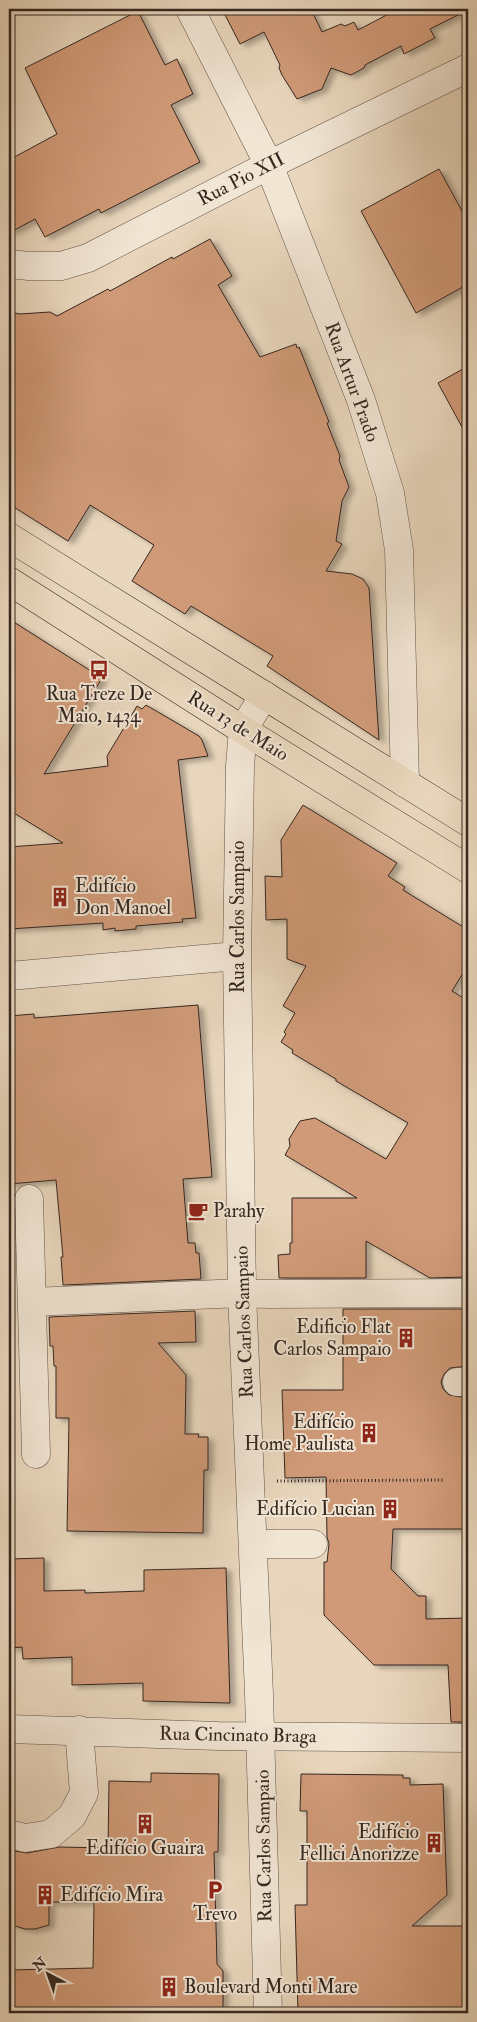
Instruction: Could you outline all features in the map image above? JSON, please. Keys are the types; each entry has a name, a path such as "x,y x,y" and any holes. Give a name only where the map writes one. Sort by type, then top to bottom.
{"main road":[{"path":"9,537 468,822"},
{"name":"Rua 13 de Maio","path":"9,581 243,730 468,869"}],"street":[{"name":"Rua Artur Prado","path":"190,9 269,165 361,400 390,492 398,550 406,783"},
{"name":"Rua Pio XII","path":"9,264 60,266 88,258 269,165 468,68"},
{"name":"Rua Carlos Sampaio","path":"264,695 243,730 240,766 237,956 242,1293 261,1736 268,2013"},
{"path":"9,976 237,956"},
{"path":"29,1199 36,1454"},
{"path":"32,1302 242,1293 468,1293"},
{"path":"254,1544 313,1544"},
{"name":"Rua Cincinato Braga","path":"9,1729 218,1736 468,1738"},
{"path":"9,1834 25,1838 51,1834 72,1816 84,1793 79,1730"}],"path":[{"path":"277,1481 443,1480"}],"building":[{"path":"222,9 311,9 322,32 341,24 345,26 354,22 358,30 398,9 468,10 430,29 435,38 404,54 401,46 365,65 364,68 351,75 331,68 322,89 297,99 282,75 279,68 280,65 264,32 240,44"},
{"path":"138,11 165,65 177,59 193,94 171,105 200,162 101,213 99,209 45,237 35,219 9,233 9,160 57,134 25,68"},
{"path":"439,169 468,222 468,284 416,313 361,211"},
{"path":"210,239 232,276 218,285 260,357 296,344 297,348 299,347 329,422 327,423 340,456 339,460 349,487 342,501 336,541 342,544 326,571 352,574 363,579 369,588 379,740 267,666 273,656 191,606 185,614 132,581 154,545 90,505 68,541 9,504 9,312 20,314 50,312 57,316"},
{"path":"468,366 468,438 438,383"},
{"path":"9,619 102,678 44,774 108,766 107,756 137,706 142,709 146,705 199,736 202,740 208,756 178,760 196,918 182,919 183,922 136,926 136,929 115,931 115,928 103,930 103,923 9,929 9,847 63,843 9,810"},
{"path":"303,805 397,863 388,876 405,887 403,890 468,930 468,965 452,991 468,1001 468,1277 430,1278 366,1241 366,1278 279,1278 278,1255 290,1254 290,1243 292,1243 292,1198 357,1198 285,1155 290,1146 289,1139 300,1121 315,1118 386,1159 408,1123 292,1053 293,1050 281,1042 286,1034 284,1032 295,1013 283,1006 306,966 287,959 287,919 266,920 265,876 282,877 281,840"},
{"path":"198,1005 212,1177 183,1179 188,1243 195,1243 196,1253 199,1253 201,1279 63,1285 61,1257 63,1257 56,1180 9,1184 9,1016 34,1014 34,1018"},
{"path":"343,1309 468,1309 468,1366 450,1368 444,1374 441,1382 443,1389 449,1395 468,1398 468,1529 393,1529 391,1569 418,1596 426,1596 426,1619 468,1618 468,1722 451,1722 448,1665 374,1665 324,1615 324,1562 327,1562 329,1544 327,1537 326,1477 285,1478 282,1390 343,1390"},
{"path":"195,1311 196,1342 158,1343 186,1375 185,1434 199,1434 198,1437 208,1437 208,1470 204,1470 203,1533 67,1531 69,1418 56,1418 56,1366 54,1366 53,1346 50,1346 49,1317"},
{"path":"44,1558 44,1591 85,1590 85,1593 144,1591 144,1570 226,1568 230,1703 143,1701 143,1683 72,1685 72,1657 23,1659 22,1647 9,1648 9,1559"},
{"path":"151,1773 219,1774 218,1852 214,1852 217,1964 223,1971 223,2013 9,2013 9,1970 93,1968 94,1902 49,1902 49,1925 35,1929 25,1929 9,1924 9,1850 27,1853 59,1847 108,1848 109,1781 151,1782"},
{"path":"301,1774 403,1775 403,1778 410,1778 410,1785 443,1784 447,1895 412,1926 468,1926 468,2013 298,2013 295,1905 307,1905 307,1811 300,1811"}],"place":[{"name":"Rua Treze De Maio, 1434","path":"99,670"},
{"name":"Edifício Don Manoel","path":"60,897"},
{"name":"Parahy","path":"198,1211"},
{"name":"Edificio Flat Carlos Sampaio","path":"406,1338"},
{"name":"Edifício Home Paulista","path":"369,1433"},
{"name":"Edifício Lucian","path":"390,1509"},
{"name":"Edifício Guaira","path":"145,1824"},
{"name":"Edifício Fellici Anorizze","path":"434,1843"},
{"name":"Trevo","path":"215,1890"},
{"name":"Edifício Mira","path":"45,1895"},
{"name":"Boulevard Monti Mare","path":"169,1987"}]}
